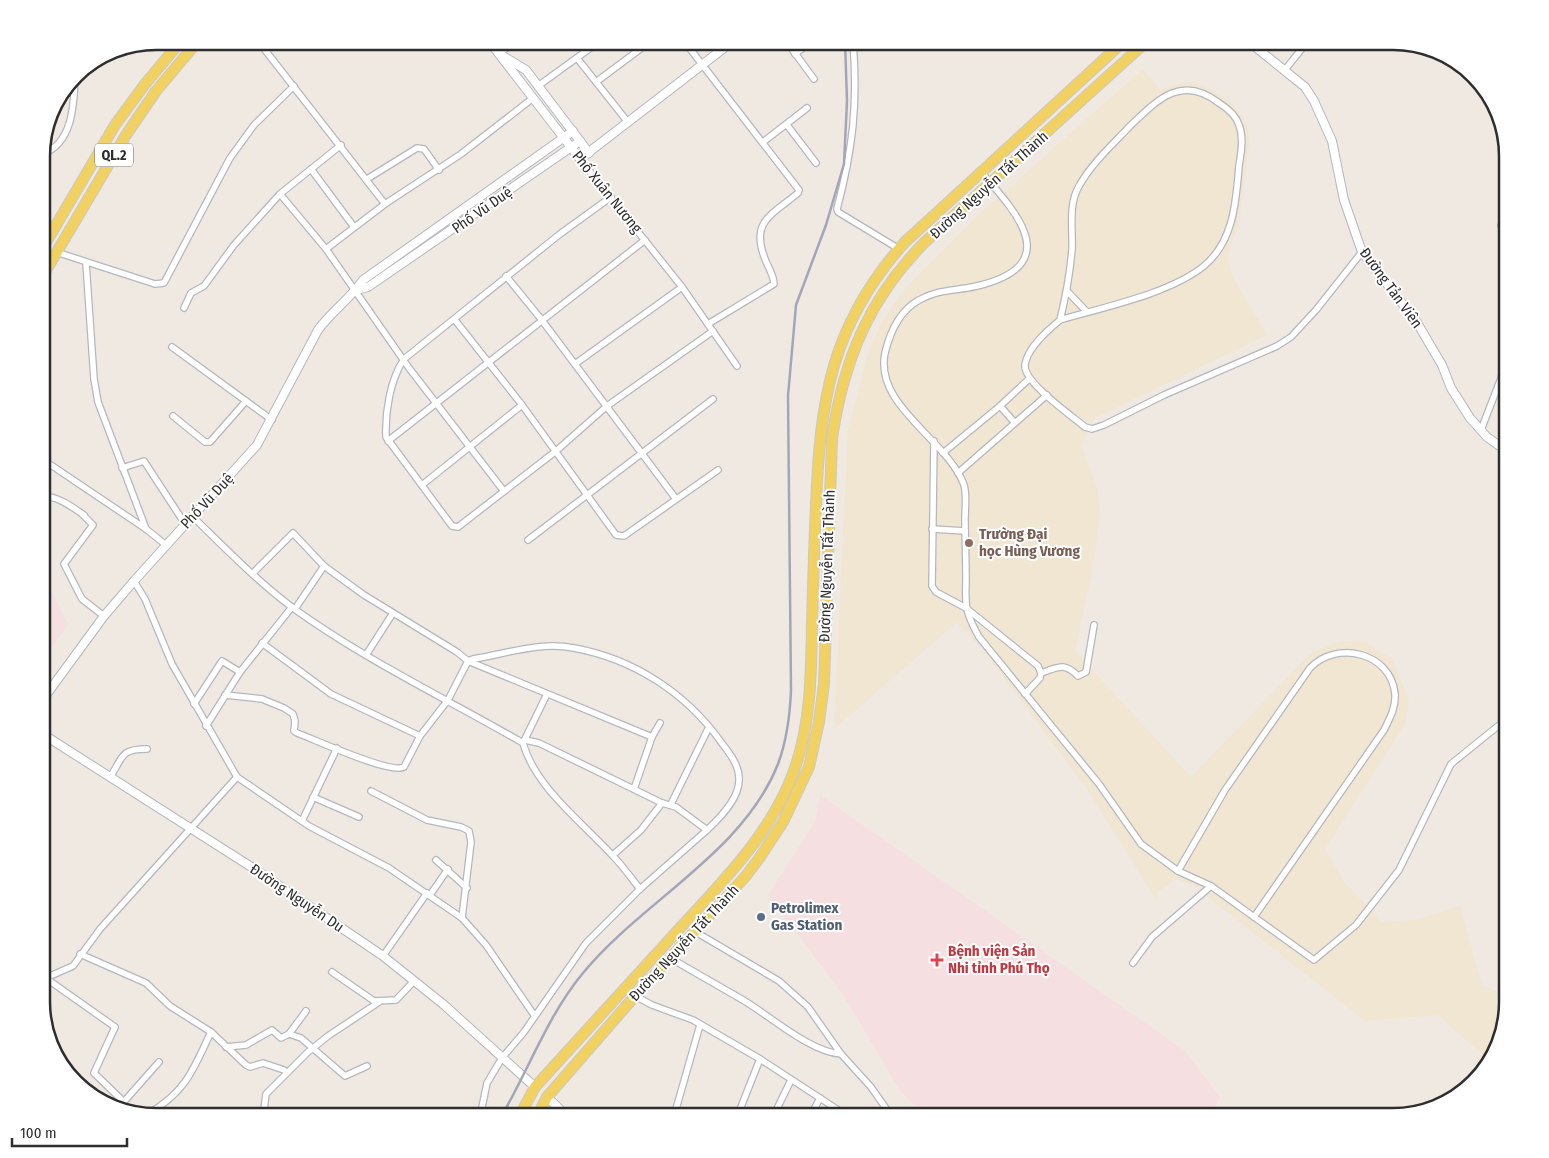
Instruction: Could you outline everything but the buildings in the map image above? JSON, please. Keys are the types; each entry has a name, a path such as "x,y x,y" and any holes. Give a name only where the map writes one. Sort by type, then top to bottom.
{"main road":[{"name":"QL.2","path":"50,235 115,125 145,84 173,50"},
{"name":"QL.2","path":"50,263 126,135 156,91 190,50"},
{"name":"Đường Nguyễn Tất Thành","path":"524,1108 536,1088 740,861 772,814 796,766 806,720 811,682 818,465 824,404 838,351 850,322 864,296 886,263 899,249 1114,50"},
{"name":"Đường Nguyễn Tất Thành","path":"541,1108 547,1097 635,996 745,877 790,810 809,767 819,722 824,684 831,463 836,409 847,366 860,330 891,280 926,241 992,184 1136,50"},
{"path":"824,404 836,409"},
{"path":"626,988 635,996"}],"street":[{"path":"265,50 385,204"},
{"name":"Phố Xuân Nương","path":"496,50 682,287 737,366"},
{"path":"499,54 504,50"},
{"path":"538,86 588,50"},
{"path":"596,82 639,50"},
{"path":"691,50 799,190 798,193 768,218 759,232 759,241 774,284 708,324"},
{"path":"580,159 721,50"},
{"path":"792,50 814,79"},
{"path":"795,54 800,50"},
{"path":"852,50 855,121 850,159 837,209 838,212 899,249"},
{"name":"Đường Tản Viên","path":"1259,50 1305,88 1314,100 1327,126 1344,200 1362,252 1416,321 1442,365 1451,388 1470,418 1499,445"},
{"path":"1284,71 1301,50"},
{"name":"Phố Xuân Nương","path":"499,54 521,66 589,153"},
{"path":"577,58 627,121"},
{"path":"56,252 155,284 164,283 230,158 254,125 294,86"},
{"path":"50,150 55,148 70,122 74,104 75,88"},
{"path":"1060,320 1067,291 1072,247 1073,201 1078,186 1099,158 1154,103 1177,90 1195,89 1208,94 1230,111 1239,124 1242,141 1235,212 1228,233 1206,264 1186,279 1160,290 1060,320 1047,331 1030,353 1025,366 1029,379 1047,395 1085,427 1092,429 1104,425 1164,395 1277,346 1291,336 1316,310 1362,252"},
{"path":"326,249 385,204 439,170 533,98"},
{"path":"763,142 807,108"},
{"path":"787,125 816,163"},
{"name":"Phố Vũ Duệ","path":"50,691 104,616 248,456 263,436 318,330 330,313 356,290 362,280 573,131"},
{"name":"Phố Vũ Duệ","path":"356,290 368,287 580,141"},
{"path":"184,308 191,293 204,286 234,245 280,194 341,146"},
{"path":"367,179 417,148 424,149 439,170"},
{"path":"311,169 354,227"},
{"path":"981,172 1023,226 1027,238 1027,252 1024,259 1006,275 977,286 938,291 915,302 900,316 890,334 885,355 886,373 893,395 910,419 934,441 958,473 964,486 966,608 979,637 1100,784 1141,844 1178,871 1210,886 1314,960 1356,925 1399,870 1451,764 1499,725"},
{"path":"280,194 326,249 436,403 503,490"},
{"path":"612,196 506,276 455,320 404,359 398,368 391,391 386,431 388,441 452,526 455,528 503,490 556,452 607,406 714,331"},
{"path":"388,441 541,319 645,240"},
{"path":"86,263 96,390 122,468 146,529"},
{"path":"506,276 541,319 676,499"},
{"path":"575,364 682,287"},
{"path":"1067,291 1088,312"},
{"path":"455,320 522,405 616,535 622,536 718,470"},
{"path":"172,347 272,420"},
{"path":"943,453 1000,406 1029,379"},
{"path":"1481,430 1499,383"},
{"path":"958,473 1047,395"},
{"path":"528,540 713,399"},
{"path":"172,416 205,442 210,442 246,401"},
{"path":"422,485 522,405"},
{"path":"1000,406 1015,423"},
{"path":"934,441 932,586 936,592 966,608 1038,666 1041,673 1040,678 1026,694"},
{"path":"122,468 144,461 185,524"},
{"path":"50,464 146,529 166,545"},
{"path":"50,497 83,514 93,525 64,564 82,599 104,616"},
{"path":"192,516 293,608 366,655 524,741 539,743 662,803 670,804 708,830"},
{"path":"932,529 965,531"},
{"path":"253,573 293,533 324,566 364,595 468,661 652,737"},
{"path":"206,726 240,672 262,643 293,608 324,566"},
{"path":"134,581 145,599 165,650 206,726 237,778 302,821 388,868 462,918 486,945 534,1015"},
{"path":"366,655 393,613"},
{"path":"1041,673 1065,667 1078,676 1083,676 1086,672 1094,625"},
{"path":"262,643 331,694 420,736"},
{"path":"468,661 537,647 558,646 592,651 618,660 666,685 686,702 736,762 739,779 737,789 723,814 708,830 640,889 586,943 534,1015 524,1032 502,1058 487,1083 482,1108"},
{"path":"1178,871 1226,790 1316,661 1334,654 1349,652 1374,659 1386,668 1392,680 1395,694 1393,712 1384,730 1254,917"},
{"path":"194,704 222,661 240,672"},
{"path":"226,695 262,699 284,708 295,717 294,731 366,761 400,769 404,767 420,736 448,700 468,661"},
{"path":"547,694 524,741 526,754 543,779 575,818 613,855 640,889"},
{"path":"634,789 652,737 660,723"},
{"path":"670,804 709,728"},
{"name":"Đường Nguyễn Du","path":"50,738 111,776 383,956 443,1004 536,1088"},
{"path":"302,821 337,748"},
{"path":"111,776 129,750 147,749"},
{"path":"50,977 73,966 80,954 190,828 237,778"},
{"path":"371,791 426,820 467,829 471,842 462,918"},
{"path":"313,797 358,817"},
{"path":"613,855 641,830 662,803"},
{"path":"436,860 467,888"},
{"path":"383,956 448,869"},
{"path":"1133,962 1152,937 1210,886"},
{"path":"694,932 778,981 792,992 808,1007 841,1054 871,1087 886,1108"},
{"path":"80,954 146,983 170,1006 211,1032 246,1065 250,1067 263,1063 284,1070"},
{"path":"670,958 745,1001 810,1043 841,1054"},
{"path":"332,972 379,1002"},
{"path":"264,1108 266,1094 312,1048 379,1002 396,1000 414,981"},
{"path":"50,984 115,1028 94,1073 122,1102"},
{"path":"635,996 700,1024 760,1059 835,1108"},
{"path":"226,1048 246,1045 269,1030 282,1038 289,1034 306,1011"},
{"path":"677,1108 700,1024"},
{"path":"159,1108 182,1089 211,1032"},
{"path":"289,1034 301,1038 345,1076 367,1066"},
{"path":"741,1108 760,1059"},
{"path":"123,1102 159,1062"},
{"path":"777,1108 791,1080"},
{"path":"547,1097 559,1108"},
{"path":"815,1108 820,1098"}],"shaded area":[{"name":"Trường Đại học Hùng Vương","path":"1143,69 1160,90 1176,84 1193,82 1211,89 1234,105 1247,125 1249,143 1239,224 1228,253 1232,275 1267,335 1095,418 1081,445 1098,490 1100,515 1092,572 1075,651 1191,777 1310,654 1340,641 1365,642 1392,659 1409,700 1405,724 1325,849 1345,883 1382,922 1415,920 1460,906 1482,986 1499,991 1497,1023 1491,1043 1484,1056 1438,1015 1365,1021 1193,885 1176,879 1158,892 1157,901 1087,789 982,649 957,622 834,729 848,429 869,350 882,322 899,296 975,218"},
{"path":"50,588 68,624 50,650"},
{"name":"Bệnh viện Sản Nhi tỉnh Phú Thọ","path":"820,795 1185,1051 1220,1097 1214,1108 923,1108 913,1104 899,1089 844,996 768,895 815,822"}],"railway":[{"path":"506,1108 559,1006 583,973 633,922 690,875 741,824 762,796 778,764 784,746 788,727 791,690 788,396 796,305 826,225 844,164 847,101 845,50"}],"place":[{"name":"Trường Đại học Hùng Vương","path":"969,543"},
{"name":"Petrolimex Gas Station","path":"761,917"},
{"name":"Bệnh viện Sản Nhi tỉnh Phú Thọ","path":"937,960"}]}
